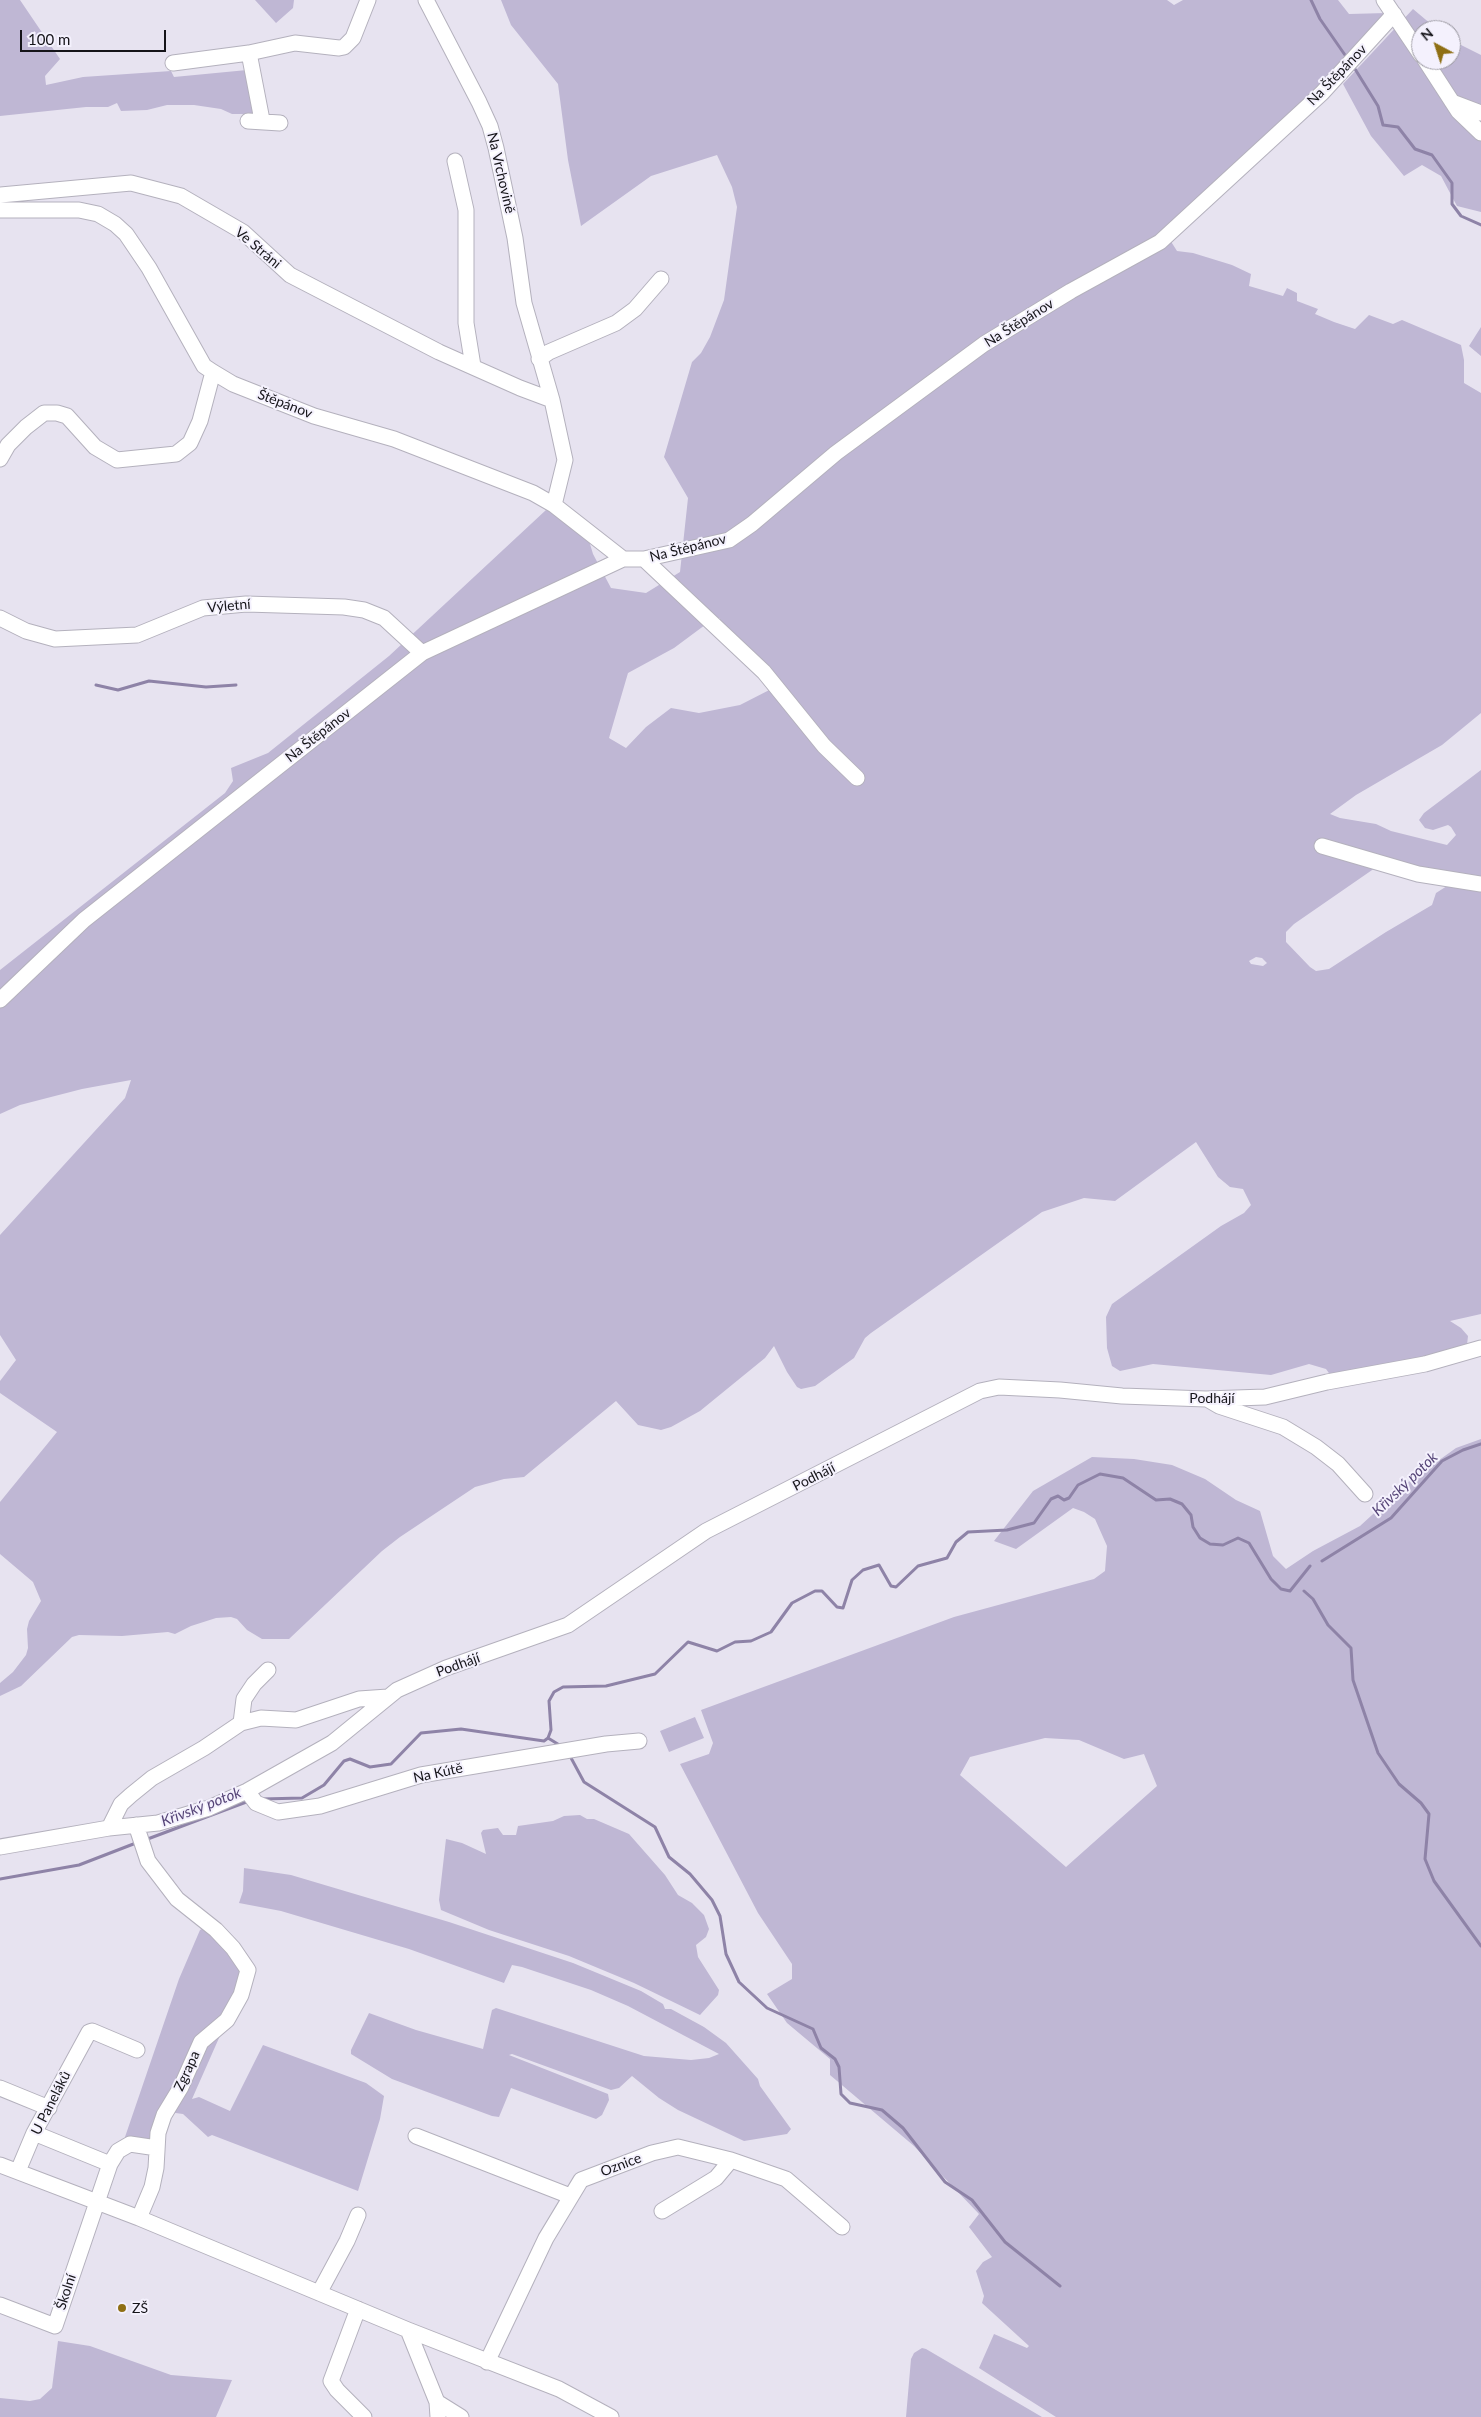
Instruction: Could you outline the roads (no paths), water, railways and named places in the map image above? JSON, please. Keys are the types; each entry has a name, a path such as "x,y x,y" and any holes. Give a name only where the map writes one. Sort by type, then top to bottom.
{"street":[{"path":"182,57 249,54 294,43 344,47 353,38 368,0"},
{"name":"Na Vrchovině","path":"426,0 490,126 515,238 524,303 552,400 565,460 554,506"},
{"path":"1384,0 1411,39"},
{"name":"Na Štěpánov","path":"0,1000 84,920 422,653 622,559 644,559 730,540 752,524 836,453 984,344 1071,291 1160,242 1322,93 1394,14"},
{"path":"249,54 255,121 280,122"},
{"path":"1431,70 1452,102 1480,132"},
{"path":"1452,102 1481,112"},
{"path":"456,161 466,210 466,323 473,366"},
{"name":"Ve Stráni","path":"0,195 131,183 181,196 243,232 290,275 439,352 552,400"},
{"name":"Štěpánov","path":"0,210 79,210 98,214 126,234 149,268 204,366 213,372 233,384 314,416 394,440 533,494 554,506 622,559"},
{"path":"540,359 549,352 616,323 635,309 661,279"},
{"path":"0,459 8,445 44,413 57,413 67,416 95,447 117,460 176,454 190,443 202,413 213,372"},
{"path":"644,559 764,672 824,746 857,778"},
{"name":"Výletní","path":"0,618 26,631 55,639 137,635 203,608 246,604 344,607 364,610 384,618 422,653"},
{"path":"1322,846 1418,874 1481,884"},
{"name":"Podhájí","path":"0,1847 109,1828 139,1836 158,1823 251,1797 332,1743 397,1690 446,1668 568,1626 706,1531 980,1391 999,1387 1122,1396 1265,1397 1327,1382 1425,1364 1481,1348"},
{"path":"1206,1398 1219,1406 1283,1427 1316,1447 1338,1464 1366,1494"},
{"path":"241,1723 244,1699 254,1684 268,1670"},
{"path":"109,1828 121,1804 152,1778 204,1748 241,1723 261,1718 296,1720 359,1698 388,1696"},
{"name":"Na Kútě","path":"251,1797 278,1812 320,1806 421,1775 606,1744 639,1741"},
{"name":"Zgrapa","path":"139,1836 148,1861 177,1899 233,1948 248,1970 241,1995 227,2020 200,2042 181,2087 164,2115 158,2133 152,2187 139,2218"},
{"name":"U Paneláků","path":"18,2171 34,2133 49,2108 85,2036 92,2031 137,2050"},
{"path":"0,2088 49,2108"},
{"path":"34,2133 110,2164"},
{"path":"416,2136 570,2196"},
{"path":"96,2202 110,2164 118,2151 130,2144 157,2148"},
{"name":"Oznice","path":"487,2362 546,2238 581,2180 661,2151 678,2147 731,2160 786,2178 842,2227"},
{"path":"662,2211 716,2178 731,2160"},
{"path":"0,2164 139,2218 408,2330 558,2389 612,2417"},
{"name":"Školní","path":"0,2305 55,2326 96,2202"},
{"path":"319,2293 358,2215"},
{"path":"358,2309 331,2381 337,2390 364,2417"},
{"path":"408,2330 438,2409 461,2417"}],"waterway":[{"path":"1311,0 1320,19 1345,55"},
{"path":"1355,69 1378,106 1383,125 1398,127 1415,149 1432,155 1452,183 1452,204 1461,216 1481,225"},
{"path":"96,685 118,690 149,681 206,687 236,685"},
{"name":"Křivský potok","path":"1322,1561 1391,1518 1442,1461 1463,1450 1481,1444"},
{"name":"Křivský potok","path":"262,1799 302,1798 324,1785 344,1761 350,1759 370,1767 391,1764 421,1733 461,1729 544,1741 548,1738 551,1730 549,1701 554,1692 563,1687 606,1686 655,1674 688,1642 717,1651 735,1642 751,1641 771,1632 792,1603 815,1591 822,1591 837,1607 843,1608 852,1580 863,1570 879,1565 891,1586 896,1587 918,1566 947,1558 956,1542 968,1532 1007,1530 1034,1523 1051,1499 1058,1496 1064,1500 1069,1498 1078,1485 1100,1474 1123,1478 1156,1500 1170,1499 1182,1504 1191,1515 1193,1527 1200,1538 1210,1544 1223,1545 1238,1538 1249,1543 1271,1579 1281,1589 1290,1591 1310,1566"},
{"path":"1304,1591 1313,1599 1328,1625 1351,1648 1353,1680 1378,1753 1399,1784 1421,1803 1429,1814 1425,1859 1434,1881 1481,1946"},
{"path":"548,1738 561,1746"},
{"path":"570,1756 584,1782 655,1827 669,1857 690,1874 712,1900 720,1916 726,1954 739,1982 767,2008 813,2029 821,2048 835,2059 839,2067 841,2094 850,2103 882,2110 903,2128 945,2182 972,2200 1005,2242 1060,2286"},
{"name":"Křivský potok","path":"145,1840 249,1801"},
{"name":"Křivský potok","path":"0,1879 79,1865 136,1843"}],"place":[{"name":"ZŠ","path":"122,2308"}]}
